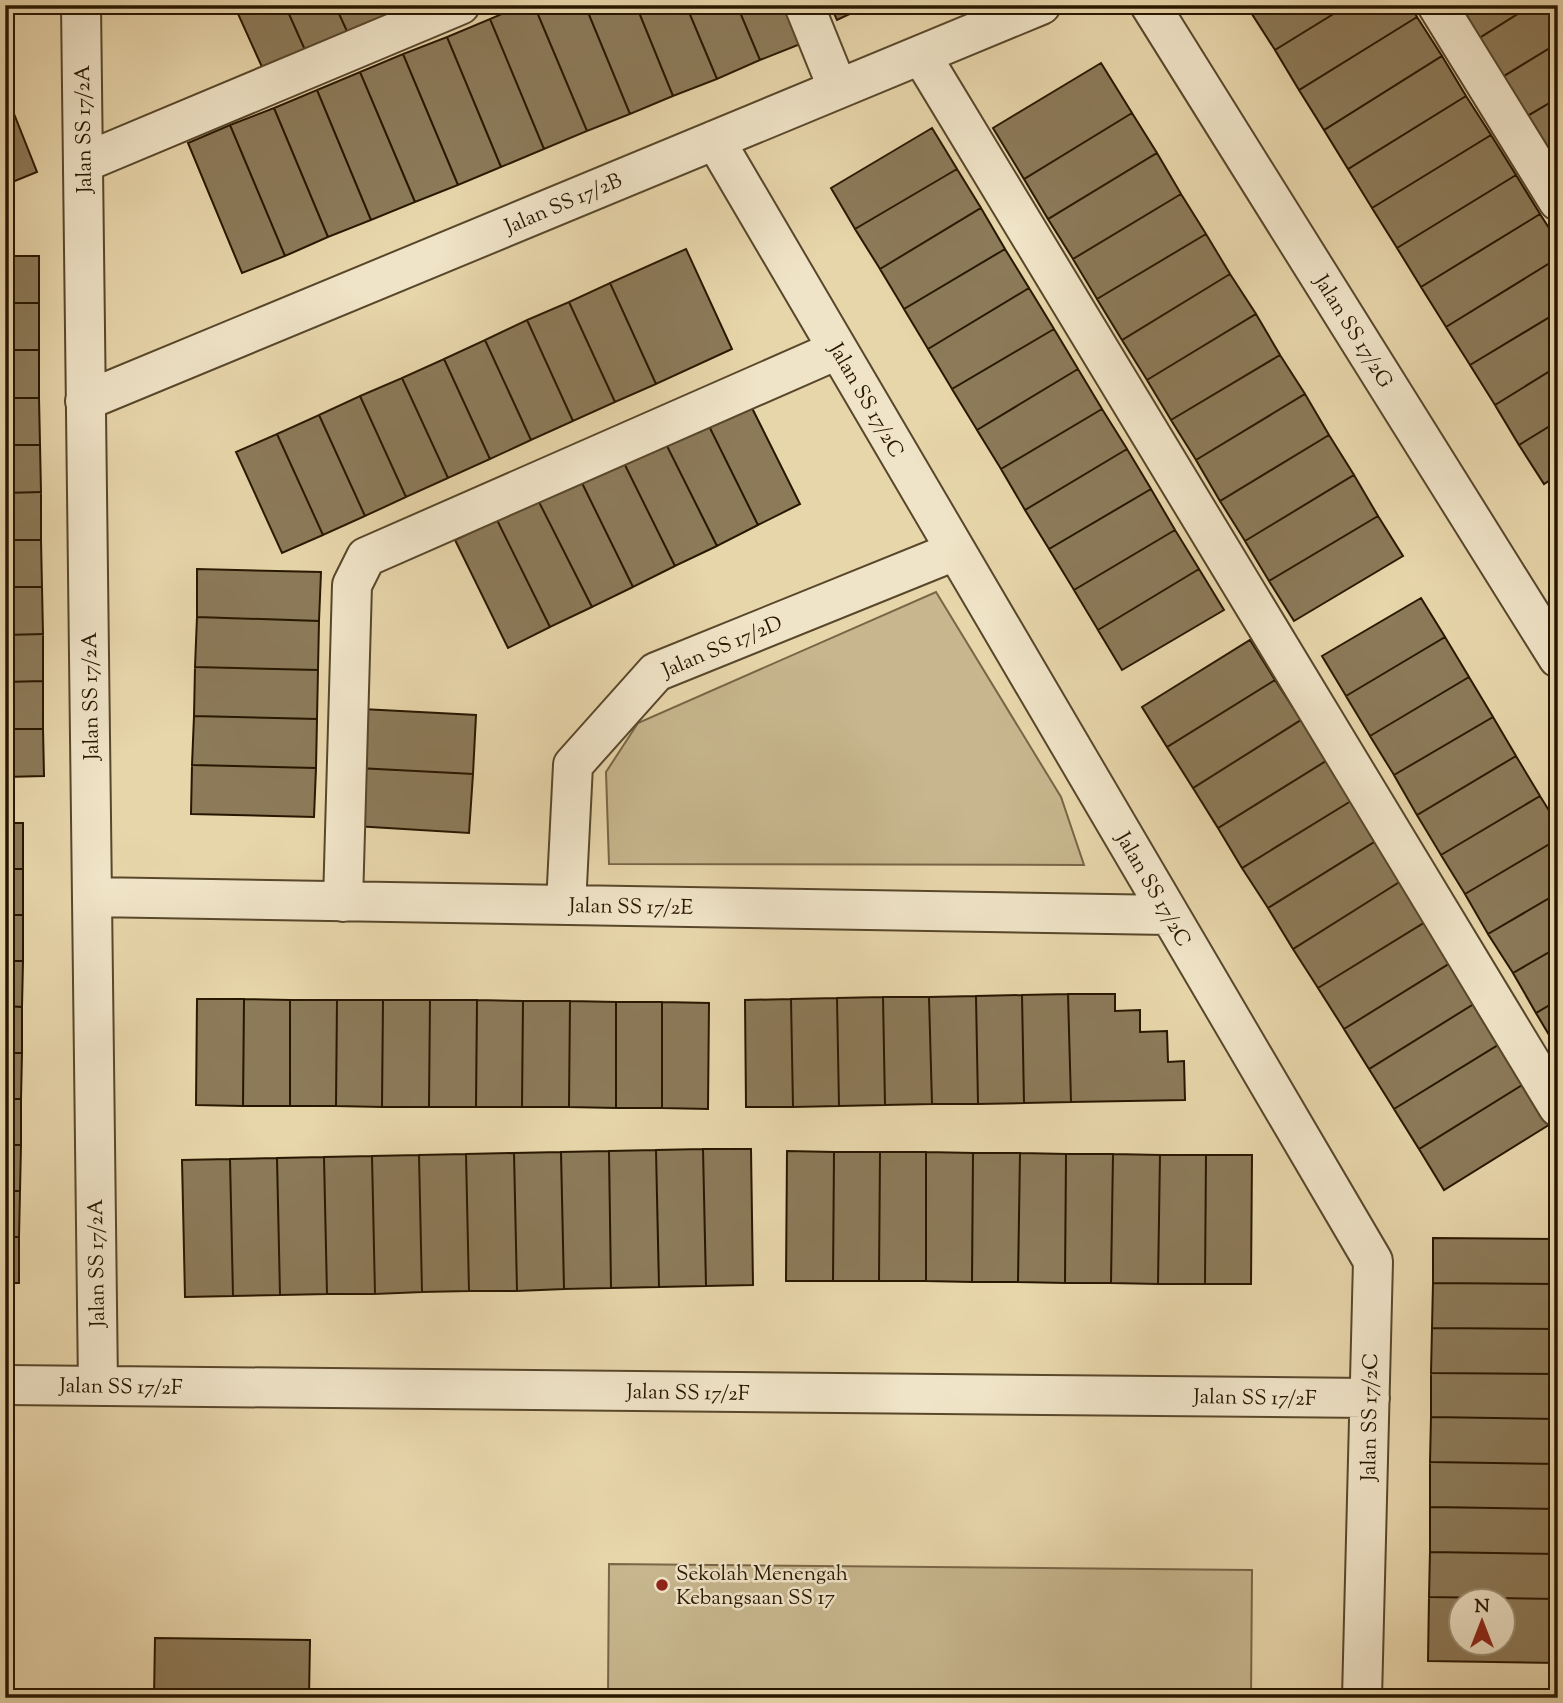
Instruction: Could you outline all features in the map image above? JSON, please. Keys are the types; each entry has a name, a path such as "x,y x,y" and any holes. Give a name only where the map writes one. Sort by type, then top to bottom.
{"street":[{"name":"Jalan SS 17/2A","path":"81,5 98,1386"},
{"path":"83,163 460,5"},
{"path":"804,5 838,89"},
{"name":"Jalan SS 17/2B","path":"85,401 1041,5"},
{"name":"Jalan SS 17/2G","path":"1150,5 1558,658"},
{"path":"1437,5 1558,201"},
{"path":"921,55 1558,1107"},
{"name":"Jalan SS 17/2C","path":"715,140 1373,1262 1362,1698"},
{"path":"342,902 352,585 366,557 837,350"},
{"name":"Jalan SS 17/2D","path":"566,905 573,765 656,672 955,551"},
{"name":"Jalan SS 17/2E","path":"92,897 1169,915"},
{"name":"Jalan SS 17/2F","path":"5,1385 1370,1398"}],"shaded area":[{"path":"936,592 1061,797 1084,865 609,864 606,772 638,723"},
{"path":"609,1564 1252,1570 1251,1698 608,1698"}],"building":[{"path":"234,5 285,5 309,59 267,78"},
{"path":"285,5 335,5 351,40 309,59"},
{"path":"335,5 386,5 393,22 351,40"},
{"path":"523,5 534,5 587,131 544,149 490,19"},
{"path":"534,5 585,5 630,114 587,131"},
{"path":"585,5 636,5 673,96 630,114"},
{"path":"636,5 686,5 717,79 673,96"},
{"path":"686,5 737,5 760,60 717,79"},
{"path":"737,5 787,5 803,43 760,60"},
{"path":"830,5 869,5 837,20"},
{"path":"1260,5 1348,5 1275,50 1250,11"},
{"path":"1348,5 1410,5 1417,17 1299,90 1275,50"},
{"path":"1454,5 1532,5 1476,40"},
{"path":"1532,5 1558,5 1558,43 1499,79 1476,40"},
{"path":"1417,17 1442,56 1324,130 1299,90"},
{"path":"490,19 544,149 501,167 447,37"},
{"path":"447,37 501,167 458,185 403,54"},
{"path":"1558,43 1558,98 1524,118 1499,79"},
{"path":"403,54 458,185 415,202 360,72"},
{"path":"1442,56 1466,96 1348,169 1324,130"},
{"path":"1101,63 1132,113 1024,179 993,128"},
{"path":"360,72 415,202 371,220 317,90"},
{"path":"317,90 371,220 328,237 274,108"},
{"path":"5,91 37,172 5,185"},
{"path":"1466,96 1491,135 1372,208 1348,169"},
{"path":"1558,98 1558,151 1548,157 1524,118"},
{"path":"274,108 328,237 285,256 230,125"},
{"path":"1132,113 1157,153 1048,219 1024,179"},
{"path":"230,125 285,256 242,273 188,143"},
{"path":"932,128 957,169 855,229 831,188"},
{"path":"1491,135 1516,175 1397,248 1372,208"},
{"path":"1157,153 1181,194 1073,259 1048,219"},
{"path":"957,169 981,208 880,269 855,229"},
{"path":"1516,175 1540,214 1421,287 1397,248"},
{"path":"1181,194 1206,234 1097,299 1073,259"},
{"path":"981,208 1005,249 904,309 880,269"},
{"path":"1540,214 1558,242 1558,258 1446,327 1421,287"},
{"path":"1206,234 1230,274 1122,340 1097,299"},
{"path":"686,249 732,349 656,384 610,283"},
{"path":"1005,249 1029,288 928,349 904,309"},
{"path":"5,256 39,256 39,303 5,303"},
{"path":"1558,258 1558,312 1470,365 1446,327"},
{"path":"1230,274 1256,314 1147,380 1122,340"},
{"path":"610,283 656,384 615,402 569,302"},
{"path":"1029,288 1054,329 952,389 928,349"},
{"path":"569,302 615,402 573,421 527,320"},
{"path":"5,303 39,303 39,350 5,350"},
{"path":"1558,312 1558,366 1495,405 1470,365"},
{"path":"1256,314 1280,355 1171,420 1147,380"},
{"path":"527,320 573,421 531,440 485,340"},
{"path":"1054,329 1078,369 977,430 952,389"},
{"path":"485,340 531,440 490,459 444,359"},
{"path":"5,350 39,350 39,398 5,398"},
{"path":"1280,355 1305,394 1196,460 1171,420"},
{"path":"444,359 490,459 448,478 402,378"},
{"path":"1558,366 1558,421 1519,445 1495,405"},
{"path":"1078,369 1102,409 1001,469 977,430"},
{"path":"402,378 448,478 406,497 360,396"},
{"path":"1305,394 1329,435 1220,501 1196,460"},
{"path":"360,396 406,497 365,516 319,415"},
{"path":"5,398 39,398 40,445 5,445"},
{"path":"747,398 800,504 758,525 705,418"},
{"path":"1102,409 1127,449 1025,510 1001,469"},
{"path":"319,415 365,516 323,535 277,434"},
{"path":"705,418 758,525 717,546 663,438"},
{"path":"1558,421 1558,475 1544,484 1519,445"},
{"path":"277,434 323,535 282,553 236,452"},
{"path":"1329,435 1354,475 1245,541 1220,501"},
{"path":"663,438 717,546 675,566 622,459"},
{"path":"5,445 40,445 41,492 5,493"},
{"path":"1127,449 1151,489 1049,549 1025,510"},
{"path":"622,459 675,566 633,587 580,479"},
{"path":"1354,475 1378,516 1269,581 1245,541"},
{"path":"580,479 633,587 592,607 538,500"},
{"path":"1151,489 1175,530 1074,590 1049,549"},
{"path":"41,492 41,540 5,540 5,493"},
{"path":"538,500 592,607 550,627 497,520"},
{"path":"1378,516 1403,556 1294,621 1269,581"},
{"path":"497,520 550,627 508,648 455,540"},
{"path":"1175,530 1199,569 1098,630 1074,590"},
{"path":"5,540 41,540 42,587 5,587"},
{"path":"197,569 321,572 319,621 197,617"},
{"path":"1199,569 1224,610 1122,670 1098,630"},
{"path":"5,587 42,587 43,634 5,635"},
{"path":"1421,598 1445,637 1346,696 1322,656"},
{"path":"197,617 319,621 318,670 195,667"},
{"path":"43,634 43,681 5,682 5,635"},
{"path":"1445,637 1469,677 1370,736 1346,696"},
{"path":"1250,640 1275,680 1167,747 1142,707"},
{"path":"195,667 318,670 317,719 194,716"},
{"path":"1469,677 1493,717 1394,775 1370,736"},
{"path":"1275,680 1301,720 1193,788 1167,747"},
{"path":"43,681 43,729 5,729 5,682"},
{"path":"362,709 476,715 473,774 358,768"},
{"path":"194,716 317,719 316,768 192,765"},
{"path":"1493,717 1516,756 1417,815 1394,775"},
{"path":"1301,720 1326,761 1218,828 1193,788"},
{"path":"5,729 43,729 44,776 5,777"},
{"path":"1516,756 1540,796 1441,855 1417,815"},
{"path":"1326,761 1351,801 1242,868 1218,828"},
{"path":"192,765 316,768 314,817 191,814"},
{"path":"358,768 473,774 469,833 355,826"},
{"path":"1540,796 1558,825 1558,839 1465,894 1441,855"},
{"path":"1351,801 1376,841 1268,908 1242,868"},
{"path":"5,823 23,823 23,869 5,869"},
{"path":"1558,839 1558,893 1488,934 1465,894"},
{"path":"1376,841 1401,881 1293,949 1268,908"},
{"path":"5,869 23,869 23,915 5,915"},
{"path":"1401,881 1427,921 1318,988 1293,949"},
{"path":"1558,893 1558,947 1513,973 1488,934"},
{"path":"5,915 23,915 23,961 5,961"},
{"path":"1427,921 1452,962 1344,1029 1318,988"},
{"path":"1558,947 1558,1000 1536,1013 1513,973"},
{"path":"5,961 23,961 22,1007 5,1006"},
{"path":"1452,962 1477,1002 1369,1069 1344,1029"},
{"path":"1068,994 1071,1102 1024,1103 1022,995"},
{"path":"1068,994 1115,994 1115,1011 1140,1010 1140,1032 1167,1031 1168,1062 1184,1061 1185,1100 1071,1102"},
{"path":"1022,995 1024,1103 978,1104 976,996"},
{"path":"976,996 978,1104 932,1104 929,997"},
{"path":"883,997 885,1105 839,1106 837,998"},
{"path":"883,997 929,997 932,1104 885,1105"},
{"path":"837,998 839,1106 793,1107 791,999"},
{"path":"197,999 244,999 243,1106 196,1105"},
{"path":"244,999 290,1000 290,1106 243,1106"},
{"path":"791,999 793,1107 746,1107 745,1000"},
{"path":"290,1000 337,1000 336,1106 290,1106"},
{"path":"337,1000 383,1000 382,1107 336,1106"},
{"path":"383,1000 430,1000 429,1107 382,1107"},
{"path":"430,1000 477,1000 476,1107 429,1107"},
{"path":"477,1000 523,1001 522,1107 476,1107"},
{"path":"1558,1000 1558,1050 1536,1013"},
{"path":"523,1001 570,1001 569,1107 522,1107"},
{"path":"570,1001 616,1002 616,1108 569,1107"},
{"path":"616,1002 662,1002 662,1108 616,1108"},
{"path":"662,1002 709,1003 708,1109 662,1108"},
{"path":"1477,1002 1503,1042 1394,1109 1369,1069"},
{"path":"5,1006 22,1007 22,1053 5,1053"},
{"path":"1503,1042 1527,1082 1419,1149 1394,1109"},
{"path":"5,1053 22,1053 21,1099 5,1099"},
{"path":"1527,1082 1552,1123 1444,1190 1419,1149"},
{"path":"5,1099 21,1099 21,1145 5,1145"},
{"path":"5,1145 21,1145 20,1191 5,1191"},
{"path":"703,1149 751,1149 753,1285 706,1286"},
{"path":"703,1149 706,1286 659,1287 656,1150"},
{"path":"656,1150 659,1287 611,1288 609,1151"},
{"path":"609,1151 611,1288 564,1289 561,1152"},
{"path":"787,1151 834,1152 833,1281 786,1281"},
{"path":"561,1152 564,1289 517,1291 514,1153"},
{"path":"834,1152 880,1152 879,1281 833,1281"},
{"path":"880,1152 926,1152 926,1281 879,1281"},
{"path":"926,1152 973,1153 972,1282 926,1281"},
{"path":"514,1153 517,1291 469,1291 466,1154"},
{"path":"973,1153 1020,1153 1018,1282 972,1282"},
{"path":"1020,1153 1066,1154 1065,1283 1018,1282"},
{"path":"466,1154 469,1291 422,1292 419,1155"},
{"path":"1066,1154 1113,1154 1111,1283 1065,1283"},
{"path":"1113,1154 1160,1155 1158,1284 1111,1283"},
{"path":"419,1155 422,1292 375,1294 372,1156"},
{"path":"1160,1155 1206,1155 1205,1284 1158,1284"},
{"path":"1206,1155 1252,1155 1251,1284 1205,1284"},
{"path":"372,1156 375,1294 327,1294 324,1157"},
{"path":"324,1157 327,1294 280,1295 277,1158"},
{"path":"277,1158 280,1295 233,1296 230,1159"},
{"path":"230,1159 233,1296 185,1297 182,1160"},
{"path":"5,1191 20,1191 19,1237 5,1237"},
{"path":"5,1237 19,1237 19,1283 5,1283"},
{"path":"1433,1238 1558,1239 1558,1284 1433,1283"},
{"path":"1433,1283 1558,1284 1558,1329 1432,1328"},
{"path":"1432,1328 1558,1329 1558,1374 1431,1373"},
{"path":"1431,1373 1558,1374 1558,1419 1431,1417"},
{"path":"1431,1417 1558,1419 1558,1464 1430,1462"},
{"path":"1430,1462 1558,1464 1558,1509 1430,1507"},
{"path":"1430,1507 1558,1509 1558,1554 1430,1552"},
{"path":"1430,1552 1558,1554 1558,1599 1518,1598 1518,1588 1448,1588 1448,1597 1429,1597"},
{"path":"1429,1597 1448,1597 1448,1658 1518,1658 1518,1598 1558,1599 1558,1663 1428,1661"},
{"path":"155,1638 310,1640 309,1698 154,1698"}],"place":[{"name":"Sekolah Menengah Kebangsaan SS 17","path":"662,1585"}]}
